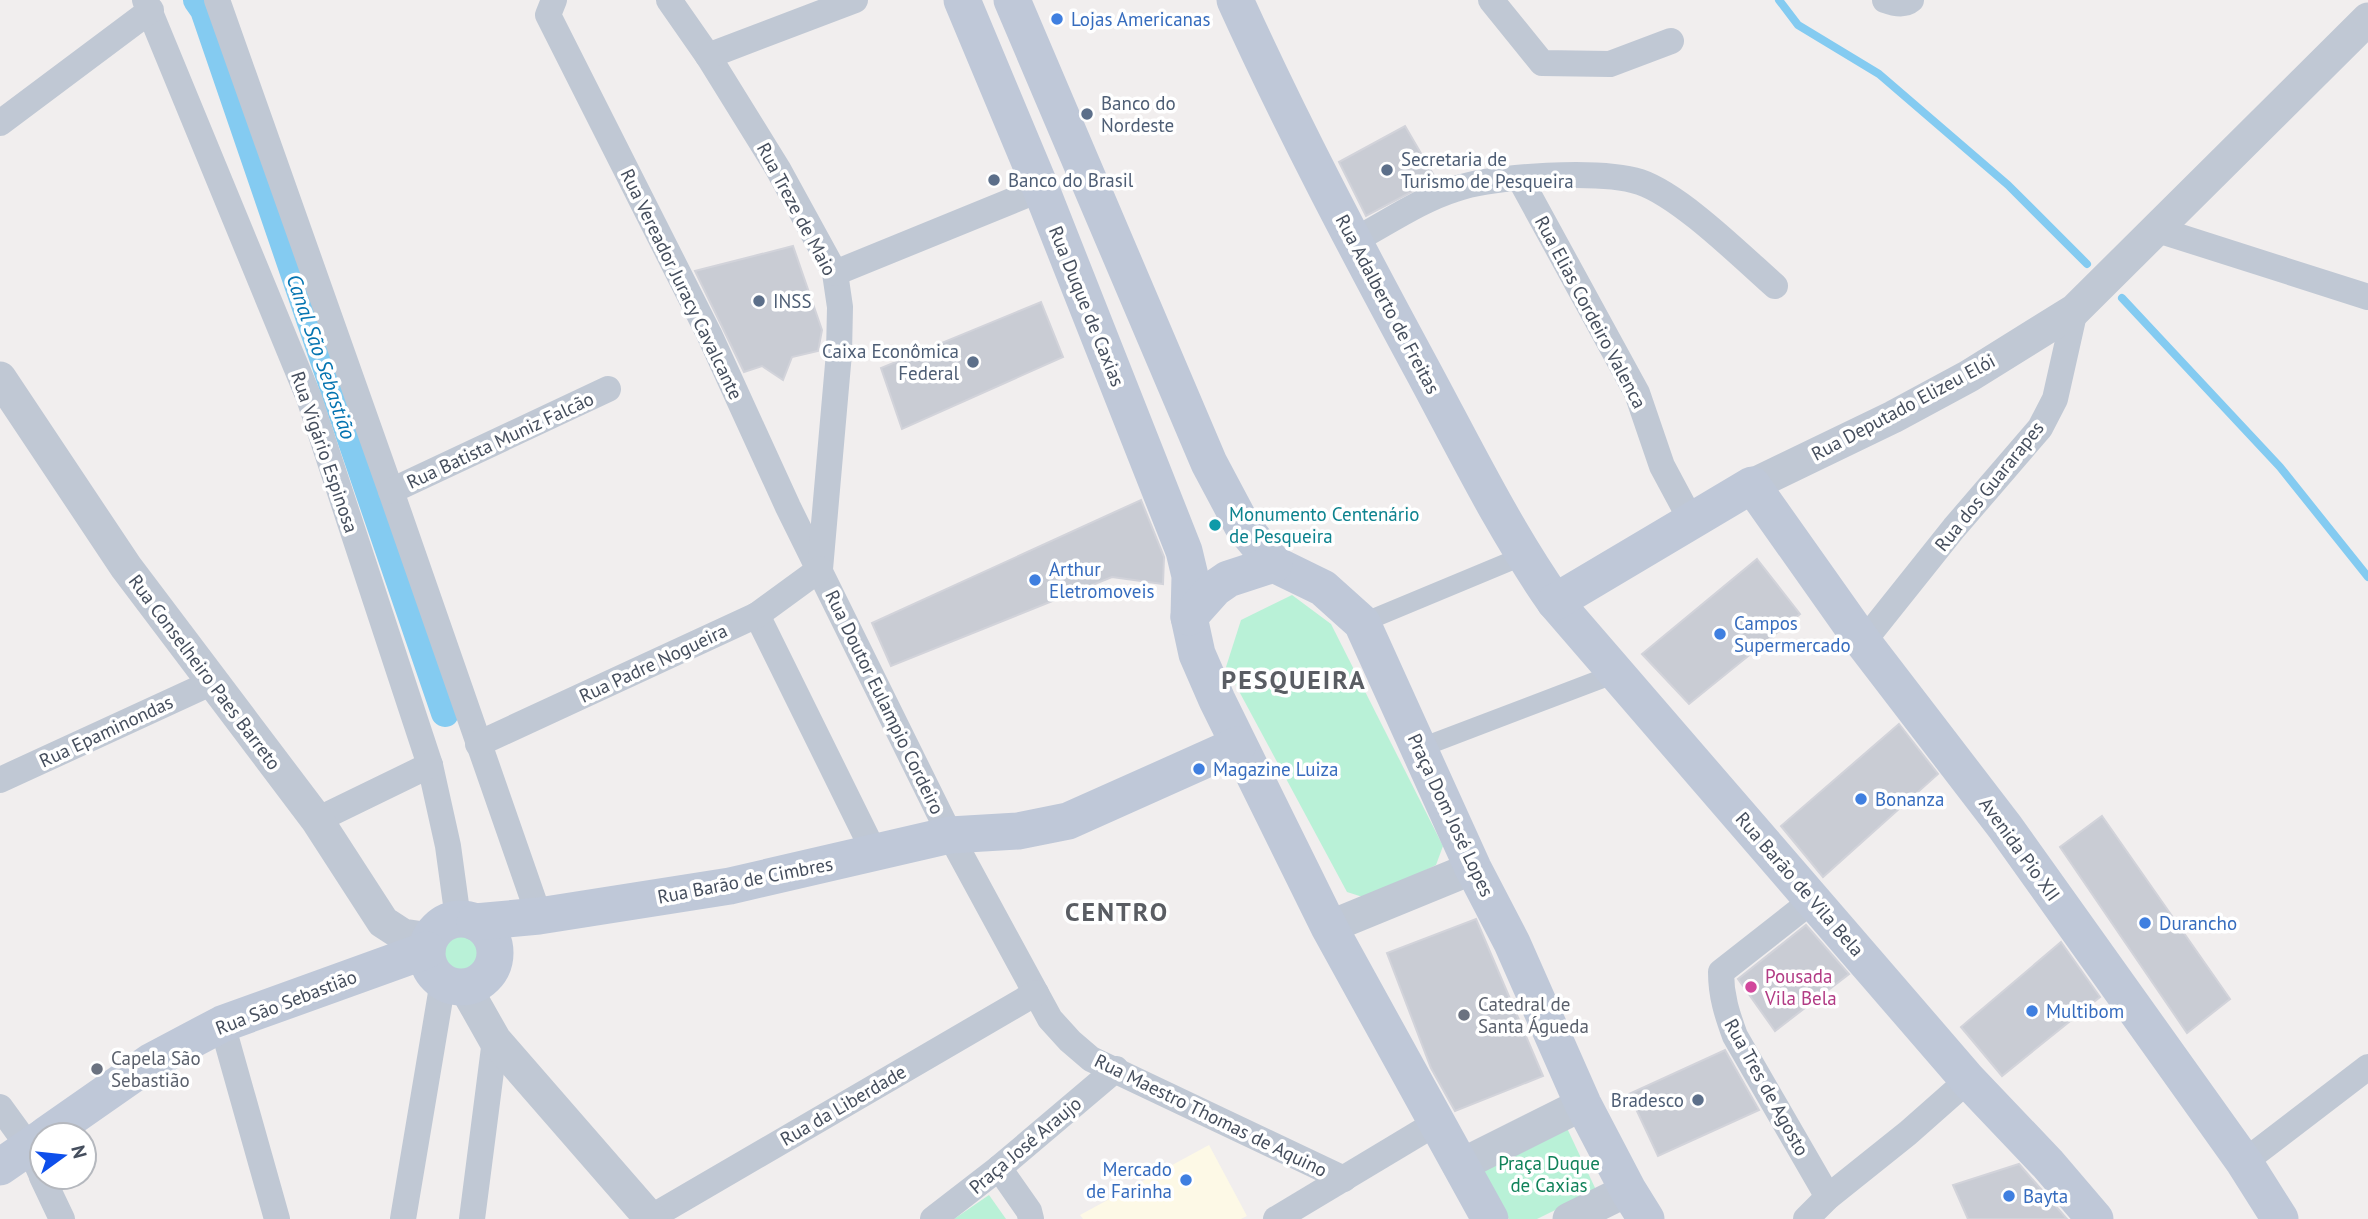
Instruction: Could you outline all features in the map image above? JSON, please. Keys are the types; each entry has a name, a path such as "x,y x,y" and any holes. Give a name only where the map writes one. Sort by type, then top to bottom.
{"main road":[{"path":"1012,0 1209,463 1242,525 1274,564 1228,579 1215,588 1189,617 1197,654 1238,745 1329,927 1490,1219"},
{"name":"Rua Adalberto de Freitas","path":"1234,0 1293,126 1523,556 1555,602"},
{"name":"Rua Duque de Caxias","path":"964,1 1184,551 1191,576 1189,617"},
{"name":"Rua Deputado Elizeu Elói","path":"1555,602 1752,485"},
{"name":"Avenida Pio XII","path":"1752,485 1863,642 2005,827 2244,1162 2280,1219"},
{"name":"Praça Dom José Lopes","path":"1274,564 1323,588 1362,623 1473,867 1512,943 1583,1104 1637,1204"},
{"name":"Rua Barão de Vila Bela","path":"1555,602 1968,1080 2048,1164 2095,1219"},
{"name":"Rua Barão de Cimbres","path":"450,950 539,916 730,886 950,835 1018,831 1068,821 1238,745"},
{"name":"Rua São Sebastião","path":"78,1121 152,1061 222,1024 450,950 476,984 492,967 495,955 539,916"}],"street":[{"path":"217,0 539,916"},
{"name":"Rua Vereador Juracy Cavalcante","path":"554,0 548,15 709,334 788,507 820,569"},
{"name":"Rua Treze de Maio","path":"669,0 708,56 778,169 835,273 840,307 839,353 820,569"},
{"path":"708,56 855,0"},
{"path":"1491,0 1542,63 1610,64 1671,41"},
{"path":"1885,0 1908,3 1911,0"},
{"path":"0,123 148,5"},
{"name":"Rua Vigário Espinosa","path":"148,5 309,398 430,765 448,846 450,950 403,1219"},
{"name":"Rua Deputado Elizeu Elói","path":"1752,485 1893,417 1969,376 2075,310 2368,19"},
{"path":"1355,240 1453,189 1486,181 1556,175 1591,176 1640,183 1667,196 1775,286"},
{"name":"Rua Elias Cordeiro Valenca","path":"1520,179 1637,393 1662,466 1692,522"},
{"path":"835,273 1041,189"},
{"path":"2158,230 2368,297"},
{"name":"Rua dos Guararapes","path":"1863,642 1954,528 2040,428 2055,399 2075,310"},
{"name":"Rua Conselheiro Paes Barreto","path":"0,378 126,567 317,820 383,922 402,935 450,950"},
{"name":"Rua Batista Muniz Falcão","path":"391,491 608,389"},
{"path":"1362,623 1523,556"},
{"name":"Rua Padre Nogueira","path":"478,744 757,615 820,569"},
{"name":"Rua Doutor Eulampio Cordeiro","path":"820,569 950,835"},
{"path":"757,615 875,854"},
{"path":"1420,748 1617,673"},
{"name":"Rua Epaminondas","path":"0,780 213,682"},
{"path":"317,820 430,765"},
{"name":"Rua Maestro Thomas de Aquino","path":"950,835 1050,1019 1070,1041 1091,1059 1344,1179"},
{"path":"1329,927 1473,867"},
{"name":"Rua Tres de Agosto","path":"1814,899 1721,972 1724,1008 1735,1036 1828,1197"},
{"path":"450,950 495,1040 651,1219"},
{"name":"Rua da Liberdade","path":"651,1219 1036,993"},
{"path":"222,1024 277,1219"},
{"path":"471,1219 495,1040"},
{"path":"2244,1162 2368,1068"},
{"name":"Praça José Araujo","path":"933,1219 999,1168 1116,1069"},
{"path":"1806,1219 1828,1197 1908,1133 1968,1080"},
{"path":"1459,1166 1583,1104"},
{"path":"0,1107 28,1148"},
{"path":"1276,1219 1436,1124"},
{"path":"999,1168 1029,1211 1031,1219"},
{"path":"49,1191 62,1219"},
{"path":"1569,1219 1637,1204"}],"shaded area":[{"name":"Mercado de Farinha","path":"1209,1145 1247,1216 1241,1219 1083,1219 1080,1215"}],"green space":[{"path":"1292,595 1331,624 1443,846 1436,865 1369,899 1347,892 1226,667 1241,620"},
{"path":"469,929 479,943 479,959 462,973 441,971 435,952 445,931"},
{"name":"Praça Duque de Caxias","path":"1566,1126 1596,1190 1537,1219 1509,1219 1480,1171"},
{"path":"989,1195 1006,1219 954,1219"}],"building":[{"name":"Secretaria de Turismo de Pesqueira","path":"1405,126 1436,179 1366,216 1339,162"},
{"name":"INSS","path":"793,246 822,330 818,351 792,357 783,380 762,366 744,372 695,271"},
{"name":"Caixa Econômica Federal","path":"1041,302 1063,357 902,429 881,368"},
{"name":"Arthur Eletromoveis","path":"1141,500 1164,557 1163,584 1112,577 891,666 872,623"},
{"name":"Campos Supermercado","path":"1757,559 1800,614 1689,704 1642,654"},
{"name":"Bonanza","path":"1899,724 1938,774 1823,877 1781,826"},
{"name":"Durancho","path":"2102,816 2230,999 2187,1033 2060,847"},
{"name":"Catedral de Santa Águeda","path":"1476,919 1543,1076 1455,1111 1431,1068 1387,953"},
{"path":"1806,925 1849,974 1775,1031 1738,979"},
{"name":"Multibom","path":"2061,942 2100,997 2002,1076 1961,1027"},
{"name":"Bradesco","path":"1725,1050 1759,1110 1658,1156 1629,1094"},
{"name":"Bayta","path":"2019,1164 2067,1219 1968,1219 1953,1185"}],"waterway":[{"name":"Canal São Sebastião","path":"197,0 204,10 445,713"},
{"path":"1779,0 1798,25 1879,74 2008,185 2087,264"},
{"path":"2122,298 2280,467 2368,577"}],"place":[{"name":"Lojas Americanas","path":"1057,19"},
{"name":"Banco do Nordeste","path":"1087,114"},
{"name":"Secretaria de Turismo de Pesqueira","path":"1387,170"},
{"name":"Banco do Brasil","path":"994,180"},
{"name":"INSS","path":"759,301"},
{"name":"Caixa Econômica Federal","path":"973,362"},
{"name":"Monumento Centenário de Pesqueira","path":"1215,525"},
{"name":"Arthur Eletromoveis","path":"1035,580"},
{"name":"Campos Supermercado","path":"1720,634"},
{"name":"Magazine Luiza","path":"1199,769"},
{"name":"Bonanza","path":"1861,799"},
{"name":"Durancho","path":"2145,923"},
{"name":"Pousada Vila Bela","path":"1751,987"},
{"name":"Multibom","path":"2032,1011"},
{"name":"Catedral de Santa Águeda","path":"1464,1015"},
{"name":"Capela São Sebastião","path":"97,1069"},
{"name":"Bradesco","path":"1698,1100"},
{"name":"Mercado de Farinha","path":"1186,1180"},
{"name":"Bayta","path":"2009,1196"}],"district":[{"name":"PESQUEIRA","path":"1294,680"},
{"name":"CENTRO","path":"1117,912"}]}
